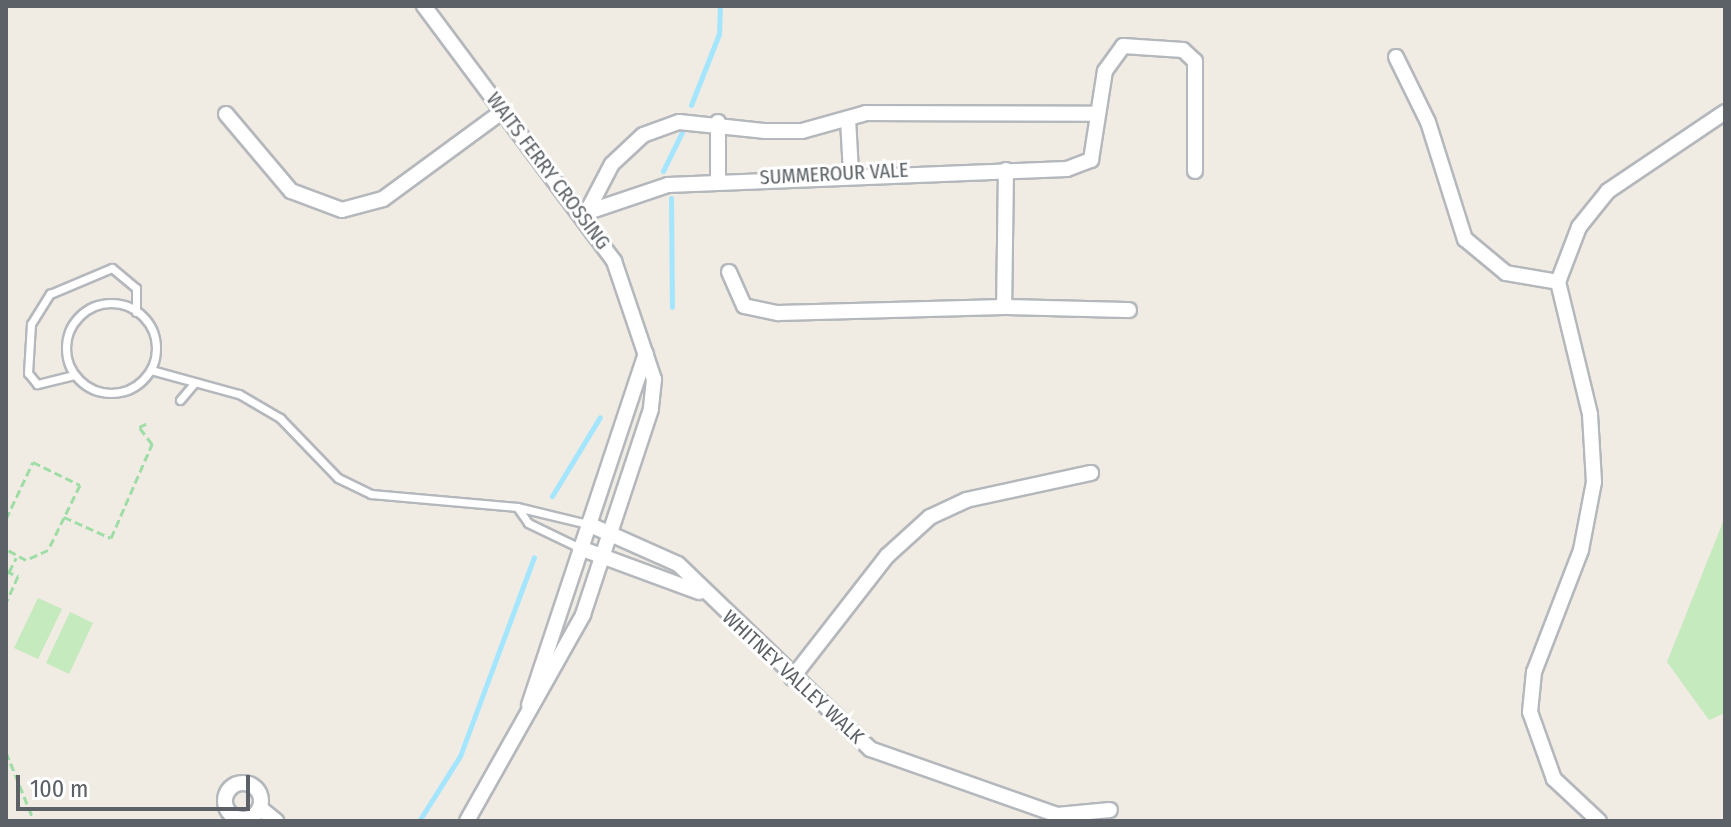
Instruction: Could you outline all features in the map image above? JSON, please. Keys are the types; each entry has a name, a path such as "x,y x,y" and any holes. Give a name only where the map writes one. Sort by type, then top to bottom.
{"street":[{"name":"WAITS FERRY CROSSING","path":"424,6 503,111 586,210 633,300 646,350 651,409 573,638 467,821"},
{"path":"586,210 612,164 643,135 679,122 718,122 802,131 866,113 1097,114 1105,71 1123,46 1183,50 1195,61 1195,171"},
{"path":"1396,57 1428,122 1465,239 1506,273 1558,282"},
{"path":"226,114 291,191 342,210 383,199 503,111"},
{"path":"1599,821 1554,779 1530,712 1534,672 1581,550 1594,482 1590,414 1558,282 1579,227 1608,191 1725,112"},
{"name":"SUMMEROUR VALE","path":"586,210 668,185 851,173 1067,169 1091,160 1097,114"},
{"path":"848,119 851,173"},
{"path":"718,122 718,182"},
{"path":"1004,307 1006,170"},
{"path":"729,272 744,306 778,313 1004,307 1129,310"},
{"name":"WAITS FERRY CROSSING","path":"525,717 646,350"},
{"path":"792,678 887,556 930,517 966,500 1091,473"},
{"name":"WHITNEY VALLEY WALK","path":"588,524 662,553 847,733 895,761 1057,815 1110,810"},
{"name":"WHITNEY VALLEY WALK","path":"580,548 707,595"},
{"path":"260,808 276,821"}],"lane":[{"path":"112,268 136,288 136,312 155,340 151,370 128,390 108,393 74,375 37,384 28,373 31,324 50,294 112,268"},
{"path":"74,375 65,346 77,319 103,304 136,312"},
{"path":"151,370 239,394 280,418 338,478 371,494 517,507 588,524"},
{"path":"180,400 195,382"},
{"path":"517,507 528,523 580,548"}],"path":[{"path":"64,517 111,538 152,444 139,427 148,423"},
{"path":"6,519 33,462 80,485 48,550 16,557 7,572 18,576 6,603"},
{"path":"6,549 16,557"},
{"path":"6,752 34,821"}],"green space":[{"path":"1725,517 1725,713 1709,720 1667,662"},
{"path":"38,598 62,609 38,659 14,648"},
{"path":"70,612 93,623 69,674 46,663"}],"waterway":[{"path":"691,105 719,34 720,6"},
{"path":"663,171 683,130"},
{"path":"671,198 672,307"},
{"path":"552,496 600,417"},
{"path":"419,821 460,756 534,557"}]}
